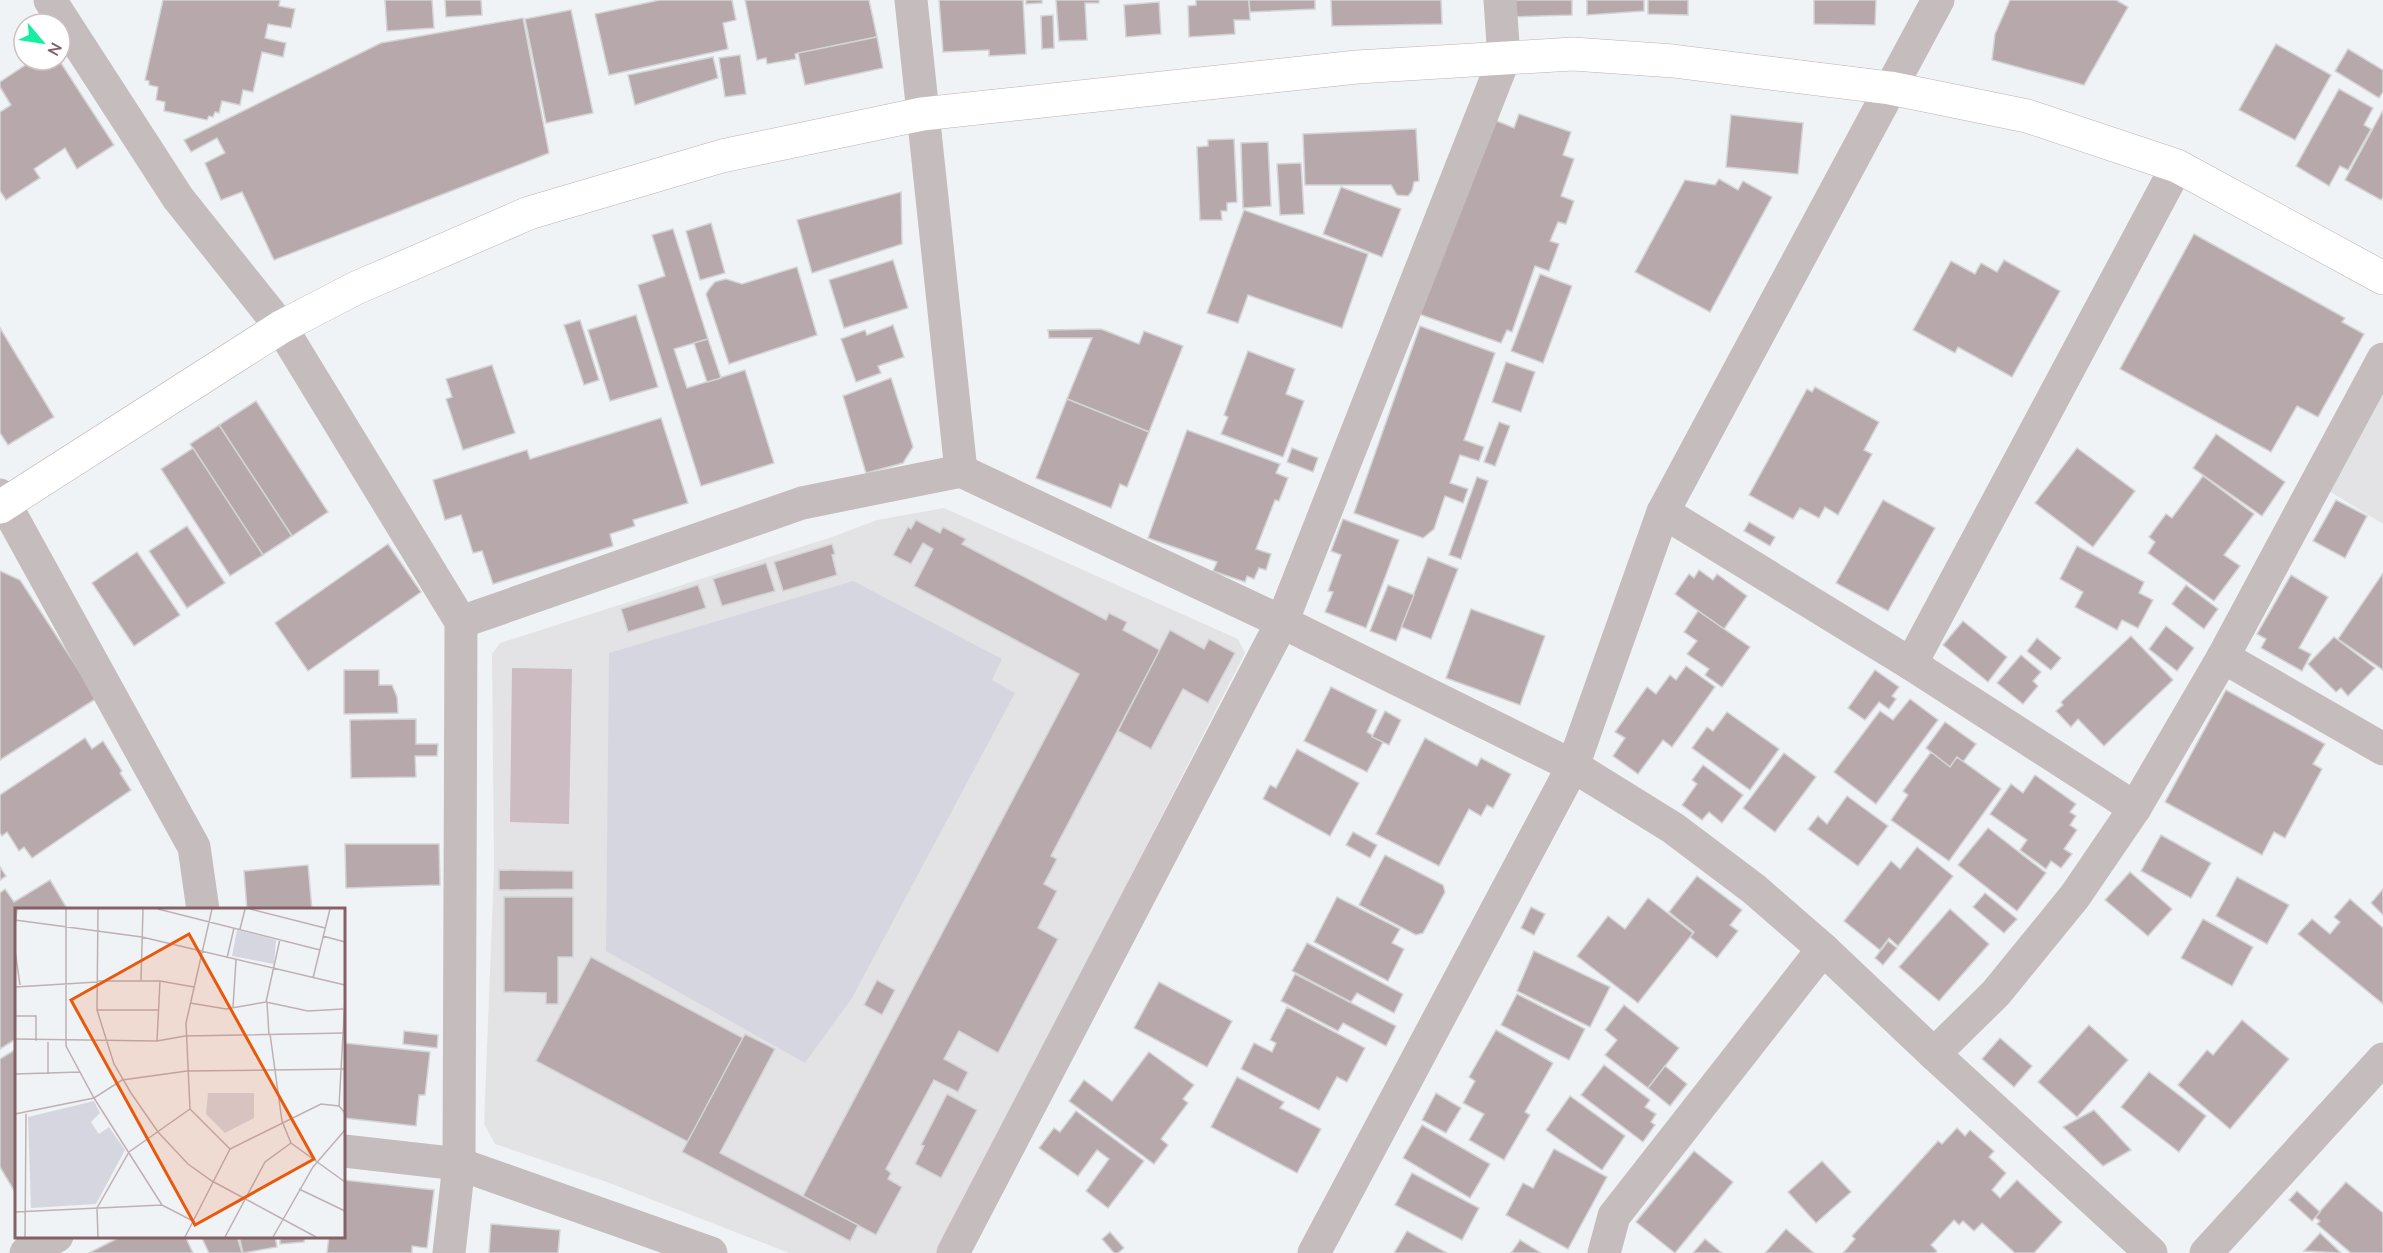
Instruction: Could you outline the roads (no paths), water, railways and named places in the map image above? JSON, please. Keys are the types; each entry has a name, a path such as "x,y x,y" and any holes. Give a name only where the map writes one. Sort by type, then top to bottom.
{"street":[{"path":"50,0 178,198 281,327 461,622 459,1164 449,1253"},
{"path":"911,0 962,471"},
{"path":"953,1253 1282,622 1504,58 1500,0"},
{"path":"1314,1253 1573,766 1663,512 1938,0"},
{"path":"203,908 194,847 2,502 281,327 356,288 529,213 722,156 922,114 1357,67 1573,54 1673,61 1890,88 2027,116 2177,166 2383,278"},
{"path":"1911,664 2177,166"},
{"path":"1934,1054 1996,993 2068,905 2135,808 2223,657 2383,358"},
{"path":"461,622 802,503 962,471 1282,622 1573,766 1673,828 1754,889 1823,949 2151,1253"},
{"path":"1663,512 1911,664 2135,808"},
{"path":"2223,657 2383,749"},
{"path":"1604,1253 1614,1216 1823,949"},
{"path":"2206,1253 2383,1059"},
{"path":"345,1151 459,1164 711,1253"},
{"path":"26,1253 53,1238"}]}
